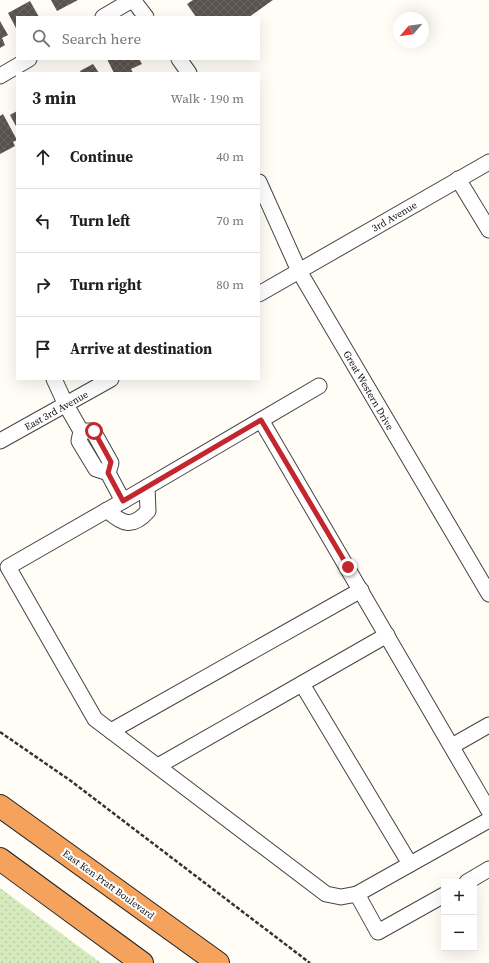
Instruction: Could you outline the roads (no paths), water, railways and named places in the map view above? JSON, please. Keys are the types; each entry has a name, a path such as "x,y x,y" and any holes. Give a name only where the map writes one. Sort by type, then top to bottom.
{"highway":[{"name":"East Ken Pratt Boulevard","path":"0,806 218,963"},
{"path":"0,859 142,963"}],"street":[{"path":"105,16 133,0 145,16"},
{"path":"0,76 27,60"},
{"path":"179,60 188,72"},
{"name":"3rd Avenue","path":"299,271 489,162"},
{"path":"458,179 489,230"},
{"name":"Great Western Drive","path":"260,184 299,271 489,594"},
{"path":"260,293 299,271"},
{"path":"54,380 66,405 81,431 80,441 96,470 108,473 123,501"},
{"name":"East 3rd Avenue","path":"0,441 110,380"},
{"path":"319,386 8,567 95,719 326,894 341,897 357,894 489,820"},
{"path":"261,420 388,635 489,811"},
{"path":"107,510 116,518 125,523 131,523 137,520 148,511 147,487"},
{"path":"111,731 361,590"},
{"path":"158,766 388,635"},
{"path":"302,684 410,864"},
{"path":"452,746 489,725"},
{"path":"472,879 489,869"},
{"path":"357,894 378,932 441,897"}]}
